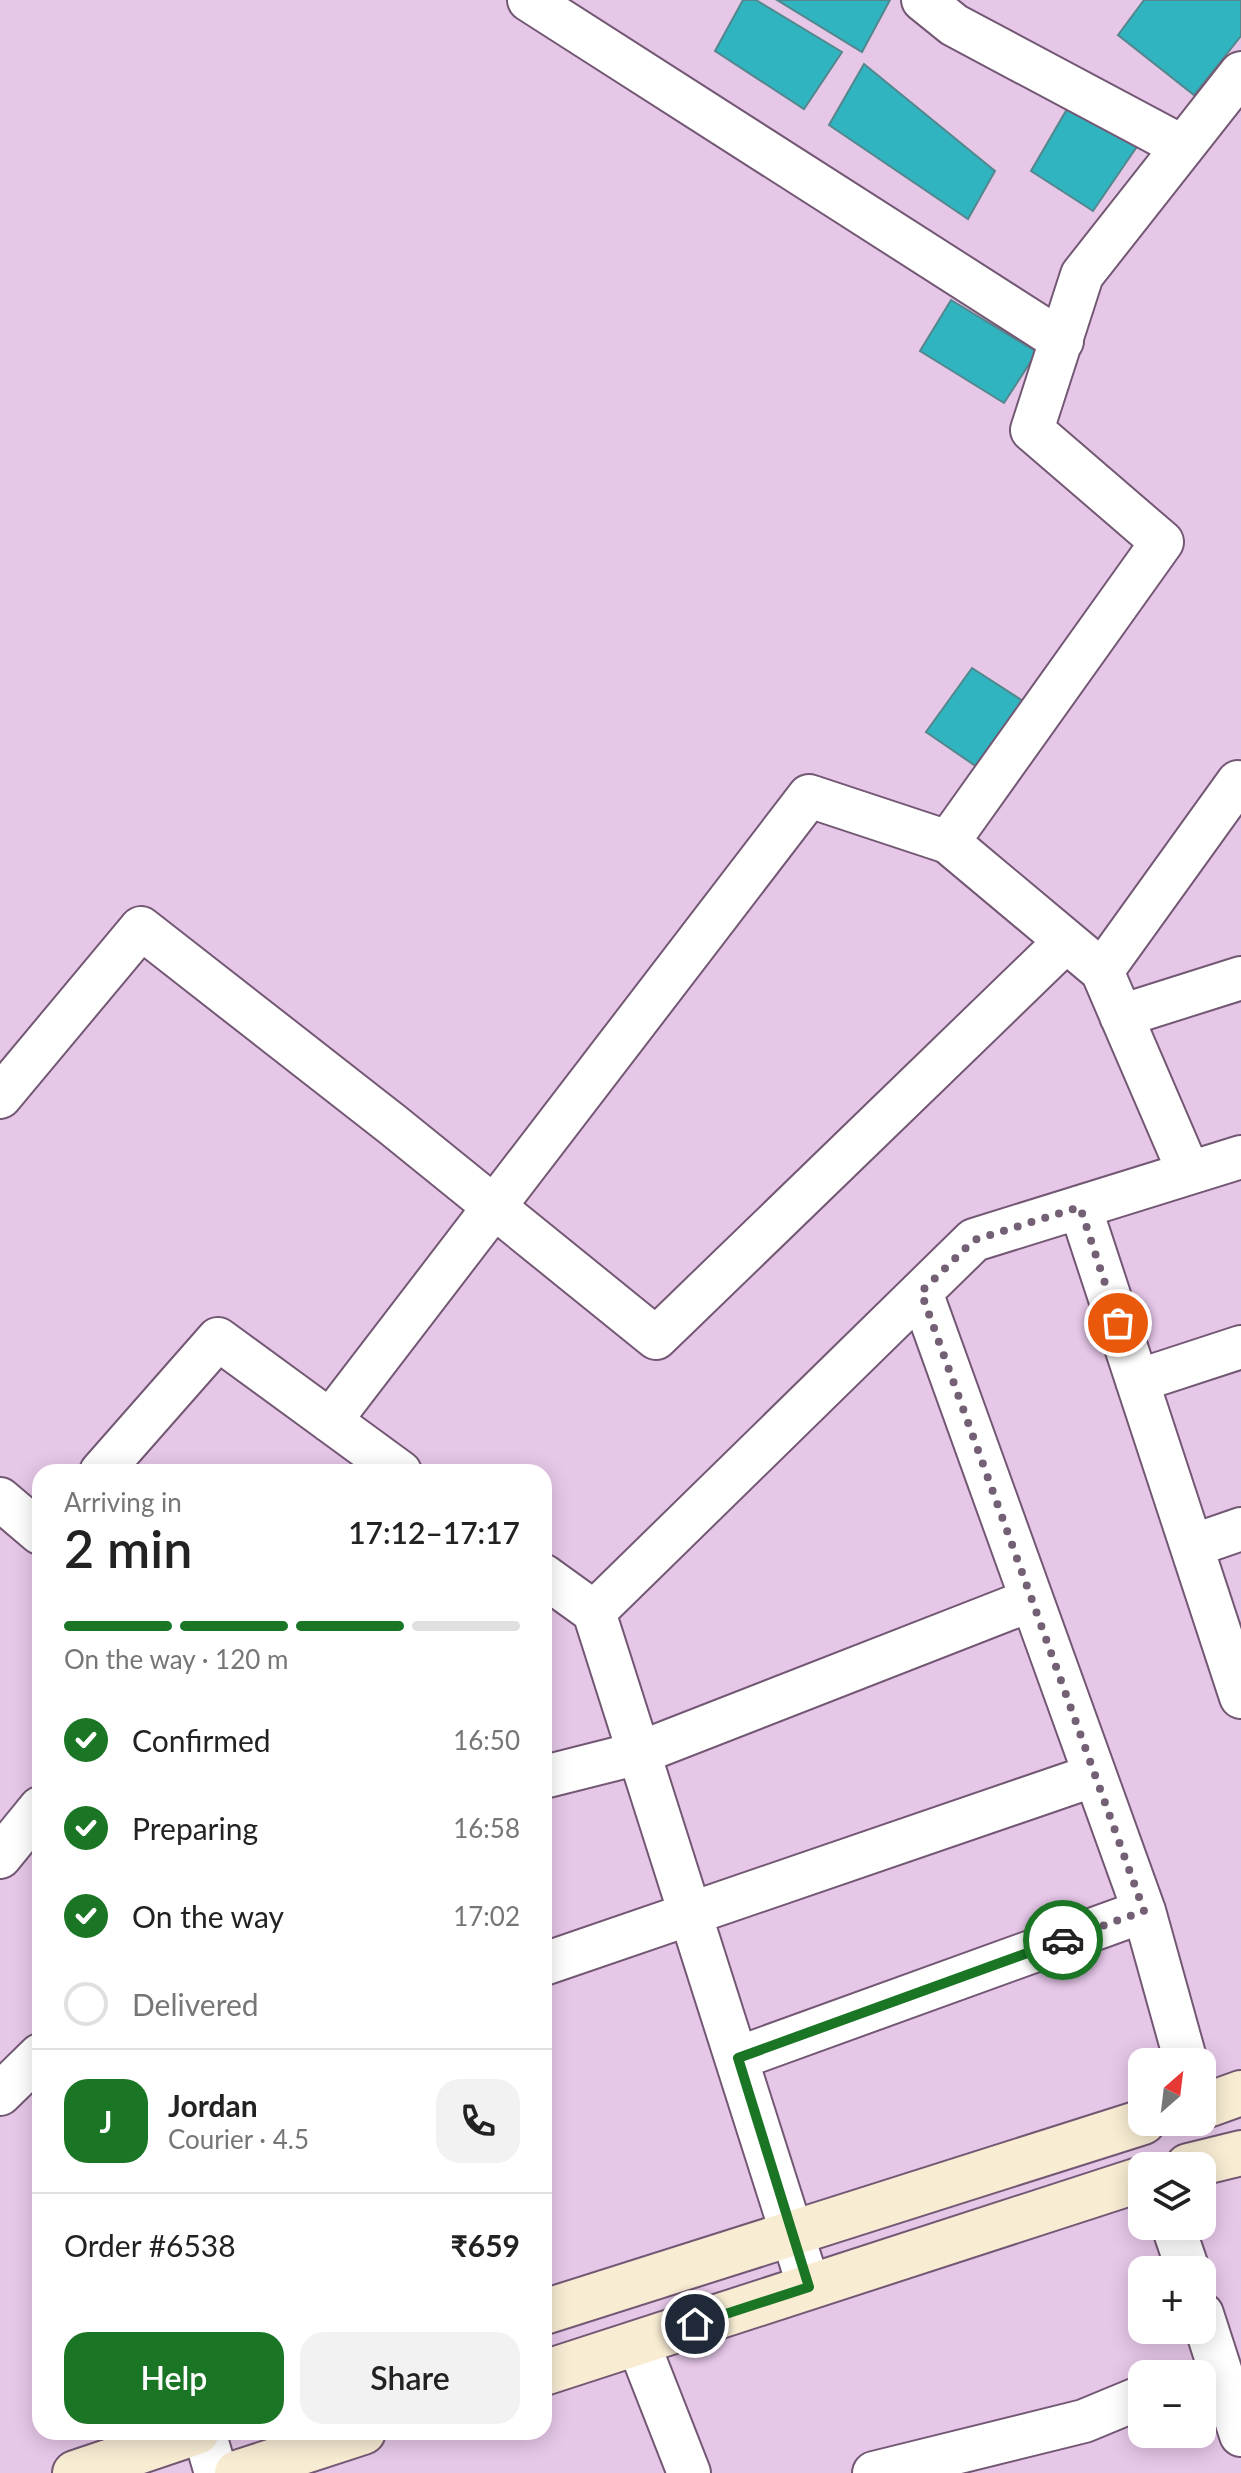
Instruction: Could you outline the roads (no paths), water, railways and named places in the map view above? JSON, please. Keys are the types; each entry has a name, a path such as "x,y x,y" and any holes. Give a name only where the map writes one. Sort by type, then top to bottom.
{"main road":[{"path":"1216,2102 1241,2093"},
{"path":"552,2309 1128,2127"},
{"path":"1216,2159 1241,2153"},
{"path":"552,2370 1128,2184"},
{"path":"75,2473 173,2440"},
{"path":"237,2473 338,2440"}],"street":[{"path":"529,0 1062,341"},
{"path":"923,0 954,25 1183,147"},
{"path":"948,842 1162,542 1032,430 1082,275 1241,73"},
{"path":"1102,971 1238,782"},
{"path":"330,1421 809,796 948,842 1102,971 1189,1173"},
{"path":"0,1097 141,928 656,1338 1066,941"},
{"path":"1121,1016 1241,978"},
{"path":"594,1612 974,1240 1241,1157"},
{"path":"1080,1207 1241,1697"},
{"path":"921,1292 1144,1911 1182,2048"},
{"path":"108,1464 218,1339 389,1464"},
{"path":"1137,1381 1241,1347"},
{"path":"1192,1546 1241,1529"},
{"path":"552,1582 594,1612 809,2287"},
{"path":"552,1775 639,1753 1031,1600"},
{"path":"552,1961 1095,1775"},
{"path":"738,2058 1144,1911"},
{"path":"0,2094 32,2063"},
{"path":"638,2343 689,2473"},
{"path":"1212,2344 1241,2435"},
{"path":"874,2473 1084,2421 1128,2403"},
{"path":"206,2440 216,2473"}]}
